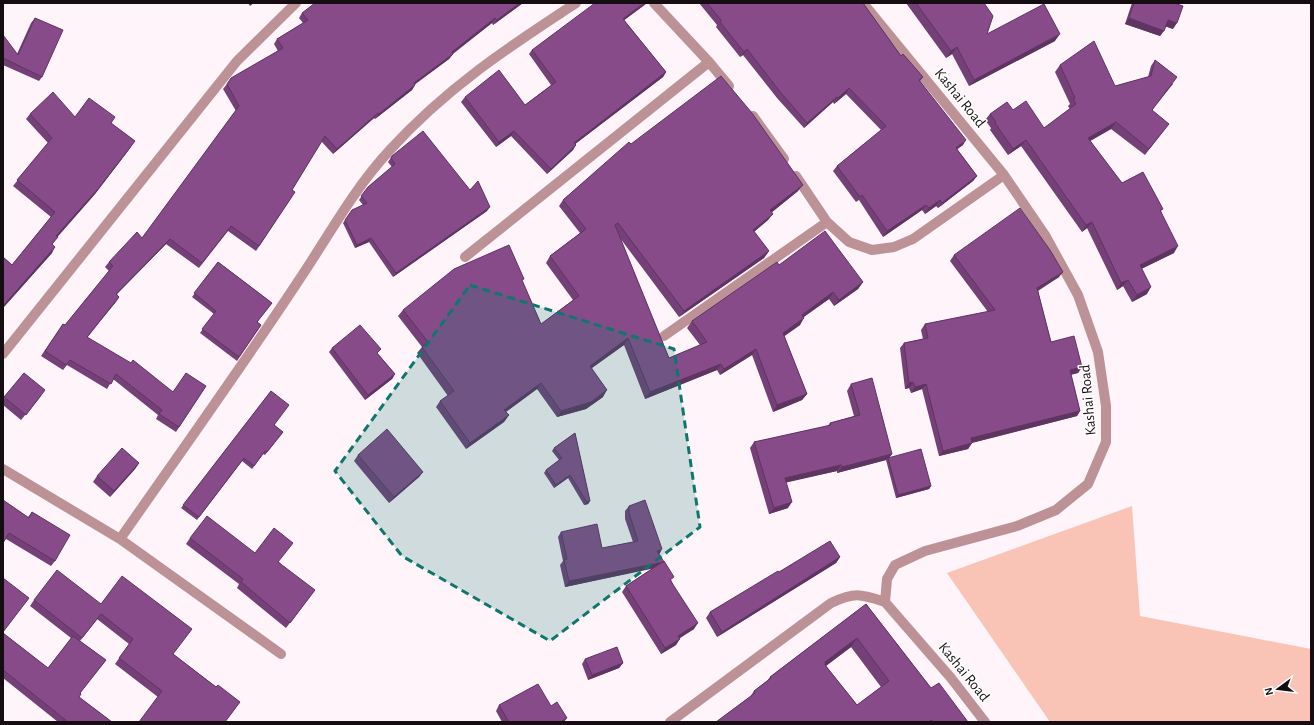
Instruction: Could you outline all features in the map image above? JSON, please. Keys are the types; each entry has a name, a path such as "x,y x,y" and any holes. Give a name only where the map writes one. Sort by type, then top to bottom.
{"street":[{"path":"3,354 237,61 296,3"},
{"path":"120,539 300,279 341,213 388,152 446,94 504,50 576,3"},
{"path":"654,3 710,62 737,96"},
{"name":"Kashai Road","path":"863,3 1004,175 1045,235 1078,295 1098,352 1106,406 1106,442 1088,484 1056,510 1017,526 925,550 896,565 887,579 885,602 951,678 985,722"},
{"path":"465,257 710,62"},
{"path":"746,108 765,131 827,222 849,242 872,250 894,247 912,239 1004,175"},
{"path":"664,336 827,222"},
{"path":"3,469 120,539 281,654"},
{"path":"670,722 831,603 850,595 865,596 885,602"}],"highlighted area":[{"path":"470,285 674,349 700,527 550,641 402,556 335,471"}],"shaded area":[{"path":"1132,506 1140,616 1311,649 1311,722 1050,722 947,573"}],"building":[{"path":"315,3 520,3 497,20 495,18 452,52 453,54 414,83 415,85 379,114 378,113 337,149 325,136 292,190 295,192 259,246 231,226 202,263 170,239 116,294 119,297 87,337 131,363 133,360 173,392 186,373 206,386 179,427 159,414 162,410 116,374 111,384 70,360 66,365 45,351 63,324 65,325 113,266 109,262 137,232 142,238 239,106 227,84 231,78 283,48 277,39 308,20 302,13"},
{"path":"595,3 644,3 623,19 666,72 574,143 576,145 551,169 514,131 499,142 465,97 499,70 525,105 556,82 532,50"},
{"path":"707,3 863,3 901,56 903,54 923,77 919,80 966,140 956,148 977,176 942,203 940,200 929,208 926,205 887,231 862,195 860,197 837,166 886,126 849,88 807,123 781,93 747,49 744,52"},
{"path":"916,3 984,3 993,16 987,34 1044,4 1060,34 974,80 957,47 951,51"},
{"path":"1134,3 1174,3 1183,6 1177,23 1168,20 1164,31 1129,18"},
{"path":"35,18 63,30 42,77 3,58 3,35 18,55"},
{"path":"1094,41 1115,86 1151,76 1155,60 1177,77 1152,110 1169,124 1149,149 1116,122 1088,138 1122,183 1143,172 1163,209 1160,210 1178,246 1140,265 1151,287 1137,295 1128,280 1121,283 1092,222 1086,225 1026,140 1013,149 990,114 1007,102 1013,110 1026,101 1044,128 1076,104 1073,99 1075,98 1060,65"},
{"path":"721,76 752,113 803,185 770,210 773,214 753,230 769,251 684,311 618,223 615,225 669,358 707,342 692,321 777,262 779,265 825,231 863,282 839,300 833,292 802,315 804,318 783,333 807,394 777,405 756,349 724,369 721,364 650,392 628,338 590,366 607,390 591,402 561,411 541,383 504,410 509,415 470,443 440,401 454,391 422,347 428,342 403,310 454,269 509,245 541,324 579,296 550,256 586,229 563,200 629,142 631,144"},
{"path":"53,92 75,117 89,98 115,117 111,123 135,141 98,189 56,236 58,237 52,244 55,247 3,306 3,257 12,265 55,212 17,180 52,138 30,114"},
{"path":"423,131 470,190 478,181 490,207 396,273 371,238 357,245 345,220 352,210 367,203 361,196 368,187 395,164 391,158 392,156"},
{"path":"1020,208 1050,250 1063,272 1037,288 1051,342 1074,336 1082,367 1070,370 1080,411 971,438 972,443 943,451 926,384 915,387 913,382 909,383 904,343 928,338 925,324 995,310 954,255"},
{"path":"218,262 272,303 257,322 261,325 239,357 202,329 216,311 194,293"},
{"path":"360,325 381,349 377,353 395,374 368,395 332,348"},
{"path":"24,373 45,390 26,415 4,397"},
{"path":"872,378 892,454 842,467 841,465 785,478 792,502 774,508 754,442 831,425 830,423 860,415 851,384"},
{"path":"271,391 289,405 274,425 283,432 267,452 265,451 254,466 244,458 199,517 183,505"},
{"path":"387,429 423,472 394,497 358,455"},
{"path":"575,433 590,501 587,502 570,475 556,485 546,470 562,458 554,448"},
{"path":"122,448 139,463 114,491 97,476"},
{"path":"921,449 931,486 898,495 888,458"},
{"path":"3,500 29,518 32,512 70,535 55,561 9,533 3,543"},
{"path":"645,500 662,549 657,551 664,562 569,581 564,560 567,559 561,532 597,524 602,548 638,541 629,513 629,506"},
{"path":"207,516 255,553 274,528 293,543 278,562 315,590 290,623 241,582 243,579 190,538"},
{"path":"830,541 840,557 722,632 710,612"},
{"path":"664,561 674,577 670,580 698,623 678,636 680,639 665,648 626,586"},
{"path":"57,570 101,604 122,576 192,629 173,654 216,687 218,685 240,702 225,722 139,722 162,691 119,658 133,639 101,614 82,638 34,600"},
{"path":"3,578 29,598 3,632"},
{"path":"866,604 931,688 939,683 968,722 933,722 932,720 928,722 716,722 755,693 754,691 771,678 770,677","holes":["857,638 889,681 857,705 825,665 825,662"]},
{"path":"3,633 48,668 73,636 106,660 80,693 81,694 79,697 112,722 68,722 3,670"},
{"path":"617,647 623,663 592,675 585,659"},
{"path":"538,684 551,706 557,702 567,718 560,722 509,722 499,705"}]}
